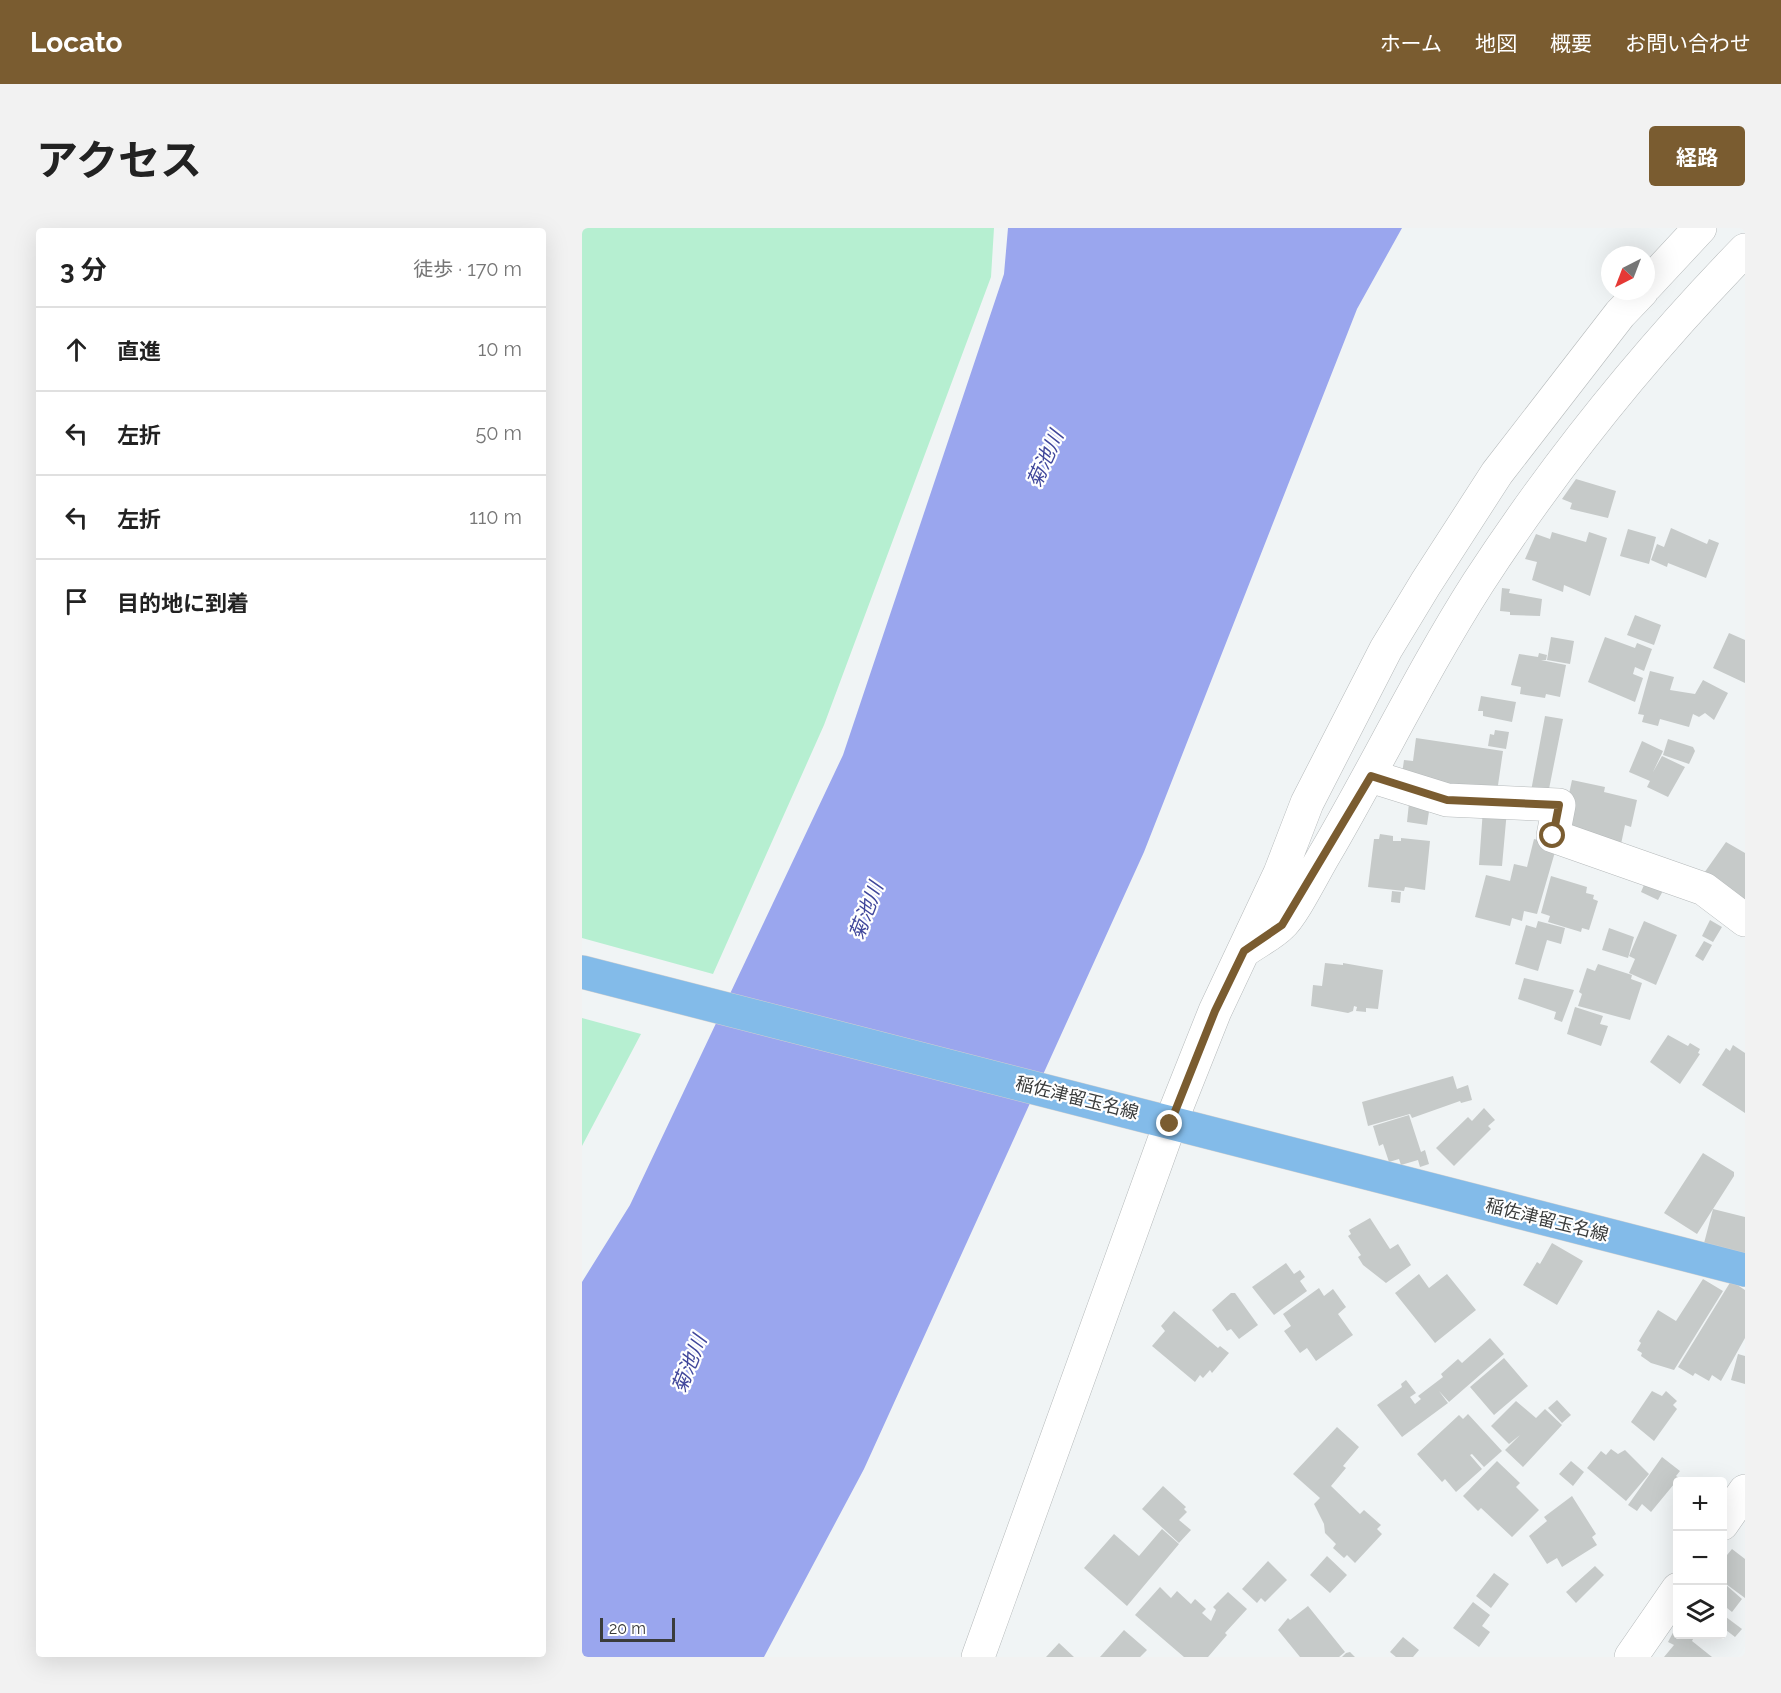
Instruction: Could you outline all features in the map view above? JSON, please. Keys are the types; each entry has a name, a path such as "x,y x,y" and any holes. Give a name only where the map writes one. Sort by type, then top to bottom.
{"main road":[{"name":"稲佐津留玉名線","path":"582,972 1745,1270"}],"street":[{"path":"1655,276 1700,228"},
{"path":"1244,951 1282,925 1371,776 1420,683 1478,583 1545,488 1624,383 1745,250"},
{"path":"978,1657 1158,1120 1244,951 1307,803 1392,640 1497,473 1620,314 1633,300"},
{"path":"1371,776 1447,800 1559,805 1553,836 1704,889 1745,920"},
{"path":"1727,1517 1745,1491"},
{"path":"1631,1657 1673,1595"}],"green space":[{"path":"582,228 994,228 991,277 824,725 713,974 582,938"},
{"path":"582,1018 641,1034 582,1146"}],"water":[{"name":"菊池川","path":"1008,228 1402,228 1357,309 1144,852 864,1469 764,1657 582,1657 582,1282 630,1205 843,755 1004,274"}],"building":[{"path":"1576,479 1616,491 1608,518 1570,509 1572,503 1562,499"},
{"path":"1671,528 1707,544 1709,539 1719,543 1706,578 1668,563 1667,567 1651,560 1657,544 1664,547"},
{"path":"1628,529 1656,537 1649,564 1620,556"},
{"path":"1552,532 1586,542 1589,532 1607,538 1590,596 1564,585 1563,592 1532,580 1537,562 1525,559 1536,534 1550,539"},
{"path":"1502,588 1510,589 1509,593 1542,599 1540,616 1510,615 1510,612 1500,611"},
{"path":"1635,615 1661,625 1654,645 1627,635"},
{"path":"1729,633 1745,640 1745,683 1713,668"},
{"path":"1551,637 1574,641 1570,664 1547,660"},
{"path":"1605,637 1635,648 1637,643 1652,649 1644,671 1635,667 1633,674 1643,678 1635,702 1588,682"},
{"path":"1539,653 1547,655 1546,660 1541,660 1566,665 1560,697 1546,694 1545,698 1520,694 1521,687 1511,685 1519,654 1538,657"},
{"path":"1650,671 1674,677 1670,690 1695,694 1703,680 1728,693 1714,720 1705,713 1699,717 1693,714 1689,727 1660,719 1658,726 1642,722 1644,715 1638,714"},
{"path":"1481,696 1516,702 1512,722 1483,716 1483,711 1478,711"},
{"path":"1545,716 1563,719 1548,794 1531,791"},
{"path":"1495,730 1509,732 1506,749 1488,746 1490,734 1494,735"},
{"path":"1416,738 1503,751 1497,792 1401,781 1404,760 1413,761"},
{"path":"1668,739 1693,747 1695,751 1689,764 1663,755"},
{"path":"1642,741 1663,751 1653,772 1662,756 1685,767 1668,797 1647,787 1650,781 1629,772"},
{"path":"1572,780 1605,787 1604,792 1637,800 1631,827 1625,825 1620,849 1562,826"},
{"path":"1409,803 1430,805 1427,825 1407,822"},
{"path":"1483,809 1507,810 1502,866 1479,865"},
{"path":"1380,834 1393,836 1393,841 1401,841 1401,838 1430,841 1425,890 1405,887 1404,891 1368,887 1374,839 1379,839"},
{"path":"1534,839 1557,845 1537,914 1524,911 1522,921 1512,918 1510,926 1475,917 1486,875 1510,881 1514,864 1527,867"},
{"path":"1726,842 1745,853 1745,905 1702,876"},
{"path":"1551,876 1587,887 1586,893 1594,895 1593,899 1598,901 1589,930 1582,928 1581,932 1548,922 1550,916 1541,913"},
{"path":"1647,878 1665,887 1658,900 1641,892"},
{"path":"1392,891 1401,892 1400,903 1391,902"},
{"path":"1710,920 1722,927 1713,942 1702,936"},
{"path":"1538,921 1565,928 1561,944 1547,940 1538,971 1515,964 1526,925 1536,928"},
{"path":"1644,921 1677,935 1656,985 1629,973 1635,959 1629,956"},
{"path":"1609,928 1634,937 1628,958 1602,950"},
{"path":"1704,941 1712,945 1703,961 1695,956"},
{"path":"1325,963 1343,965 1343,963 1383,970 1378,1009 1366,1008 1366,1012 1356,1011 1357,1007 1354,1006 1353,1011 1348,1013 1311,1006 1313,985 1322,986"},
{"path":"1598,964 1632,975 1631,979 1642,983 1630,1020 1578,1006 1582,994 1579,992 1587,968 1595,971"},
{"path":"1524,978 1574,990 1562,1022 1554,1019 1556,1012 1518,999"},
{"path":"1575,1007 1603,1016 1600,1024 1608,1026 1601,1046 1567,1034"},
{"path":"1668,1035 1688,1046 1690,1043 1700,1049 1698,1053 1700,1054 1680,1084 1650,1062"},
{"path":"1733,1045 1745,1053 1745,1113 1702,1085 1726,1048 1730,1051"},
{"path":"1453,1076 1457,1089 1468,1085 1472,1100 1461,1103 1460,1101 1412,1118 1410,1114 1368,1126 1362,1102"},
{"path":"1484,1108 1495,1120 1488,1126 1491,1129 1454,1166 1436,1148 1468,1117 1472,1121"},
{"path":"1409,1115 1421,1152 1425,1150 1429,1164 1420,1167 1418,1160 1401,1165 1399,1159 1389,1162 1383,1144 1379,1146 1373,1126"},
{"path":"1703,1153 1734,1172 1734,1176 1697,1234 1664,1213"},
{"path":"1713,1209 1745,1217 1745,1258 1703,1247"},
{"path":"1370,1218 1390,1249 1398,1244 1411,1265 1386,1283 1363,1265 1358,1257 1361,1255 1348,1236 1351,1234 1349,1230"},
{"path":"1552,1243 1583,1261 1557,1305 1523,1285 1537,1262 1540,1264"},
{"path":"1286,1263 1294,1274 1300,1270 1305,1277 1300,1281 1307,1291 1274,1315 1252,1287"},
{"path":"1419,1274 1429,1288 1447,1274 1476,1310 1435,1343 1395,1293"},
{"path":"1703,1279 1723,1291 1674,1370 1651,1363 1641,1356 1642,1353 1637,1350 1641,1343 1639,1341 1658,1310 1676,1321"},
{"path":"1731,1281 1745,1290 1745,1338 1721,1381 1712,1375 1709,1381 1695,1373 1693,1376 1678,1367"},
{"path":"1319,1288 1324,1296 1333,1289 1346,1307 1338,1314 1353,1335 1316,1361 1307,1348 1300,1353 1284,1331 1291,1326 1283,1314"},
{"path":"1231,1293 1235,1293 1258,1325 1239,1339 1231,1329 1227,1331 1212,1310"},
{"path":"1174,1311 1218,1348 1220,1346 1229,1353 1212,1373 1210,1370 1203,1378 1200,1375 1195,1382 1152,1346 1165,1331 1161,1326"},
{"path":"1490,1338 1504,1354 1449,1402 1439,1391 1448,1403 1402,1437 1377,1405 1402,1387 1401,1384 1406,1380 1416,1393 1410,1397 1415,1404 1421,1399 1418,1396 1443,1377 1441,1374 1458,1359 1462,1363"},
{"path":"1738,1354 1745,1356 1745,1384 1731,1380"},
{"path":"1504,1358 1528,1386 1494,1415 1470,1387"},
{"path":"1652,1391 1662,1396 1666,1391 1677,1401 1673,1405 1677,1409 1654,1441 1631,1422"},
{"path":"1557,1400 1571,1415 1562,1423 1548,1408"},
{"path":"1516,1401 1536,1418 1545,1409 1562,1425 1523,1467 1505,1450 1520,1435 1509,1444 1491,1426"},
{"path":"1468,1414 1502,1451 1484,1467 1472,1454 1470,1455 1482,1469 1456,1492 1445,1479 1442,1482 1417,1454 1459,1415 1463,1419"},
{"path":"1337,1427 1359,1447 1343,1466 1346,1468 1331,1486 1360,1514 1364,1510 1381,1525 1377,1529 1382,1534 1355,1563 1347,1555 1344,1558 1333,1548 1336,1544 1325,1533 1324,1524 1314,1504 1320,1498 1293,1474"},
{"path":"1611,1449 1618,1454 1625,1450 1649,1474 1626,1501 1587,1468 1601,1451 1606,1455"},
{"path":"1662,1457 1680,1471 1678,1477 1673,1477 1673,1485 1651,1512 1642,1504 1637,1511 1628,1505"},
{"path":"1497,1461 1520,1483 1516,1487 1539,1510 1512,1537 1481,1508 1478,1511 1463,1496"},
{"path":"1571,1461 1584,1472 1573,1486 1559,1474"},
{"path":"1163,1486 1186,1507 1184,1509 1187,1512 1179,1520 1191,1530 1179,1543 1142,1509"},
{"path":"1572,1496 1596,1534 1592,1537 1597,1545 1562,1567 1557,1558 1547,1564 1529,1536 1547,1521 1544,1517"},
{"path":"1162,1529 1179,1544 1127,1606 1084,1568 1114,1534 1139,1556"},
{"path":"1732,1549 1745,1559 1745,1598 1727,1585 1727,1555"},
{"path":"1327,1556 1347,1575 1330,1593 1310,1575"},
{"path":"1268,1561 1287,1580 1265,1602 1261,1598 1257,1603 1242,1589"},
{"path":"1595,1566 1604,1575 1576,1603 1566,1592"},
{"path":"1494,1573 1509,1584 1491,1608 1476,1596"},
{"path":"1727,1586 1742,1599 1732,1612 1727,1608"},
{"path":"1160,1587 1171,1598 1177,1591 1191,1604 1195,1599 1206,1609 1202,1613 1211,1621 1216,1610 1213,1607 1228,1592 1247,1609 1225,1633 1227,1635 1208,1657 1184,1657 1135,1615"},
{"path":"1473,1602 1490,1615 1482,1626 1490,1632 1479,1647 1453,1628"},
{"path":"1308,1606 1345,1652 1339,1657 1300,1657 1278,1630 1288,1618 1290,1620"},
{"path":"1727,1618 1742,1629 1735,1637 1727,1631"},
{"path":"1124,1630 1147,1650 1140,1657 1100,1657"},
{"path":"1673,1633 1673,1639 1693,1639 1692,1641 1712,1657 1664,1657 1674,1645 1668,1642"},
{"path":"1403,1637 1419,1650 1413,1657 1396,1657 1390,1652"},
{"path":"1059,1643 1074,1657 1046,1657"},
{"path":"1350,1652 1355,1657 1342,1657 1346,1653"}],"route":[{"path":"1170,1124 1215,1011 1244,951 1282,925 1371,776 1447,800 1559,805 1553,836"}]}
